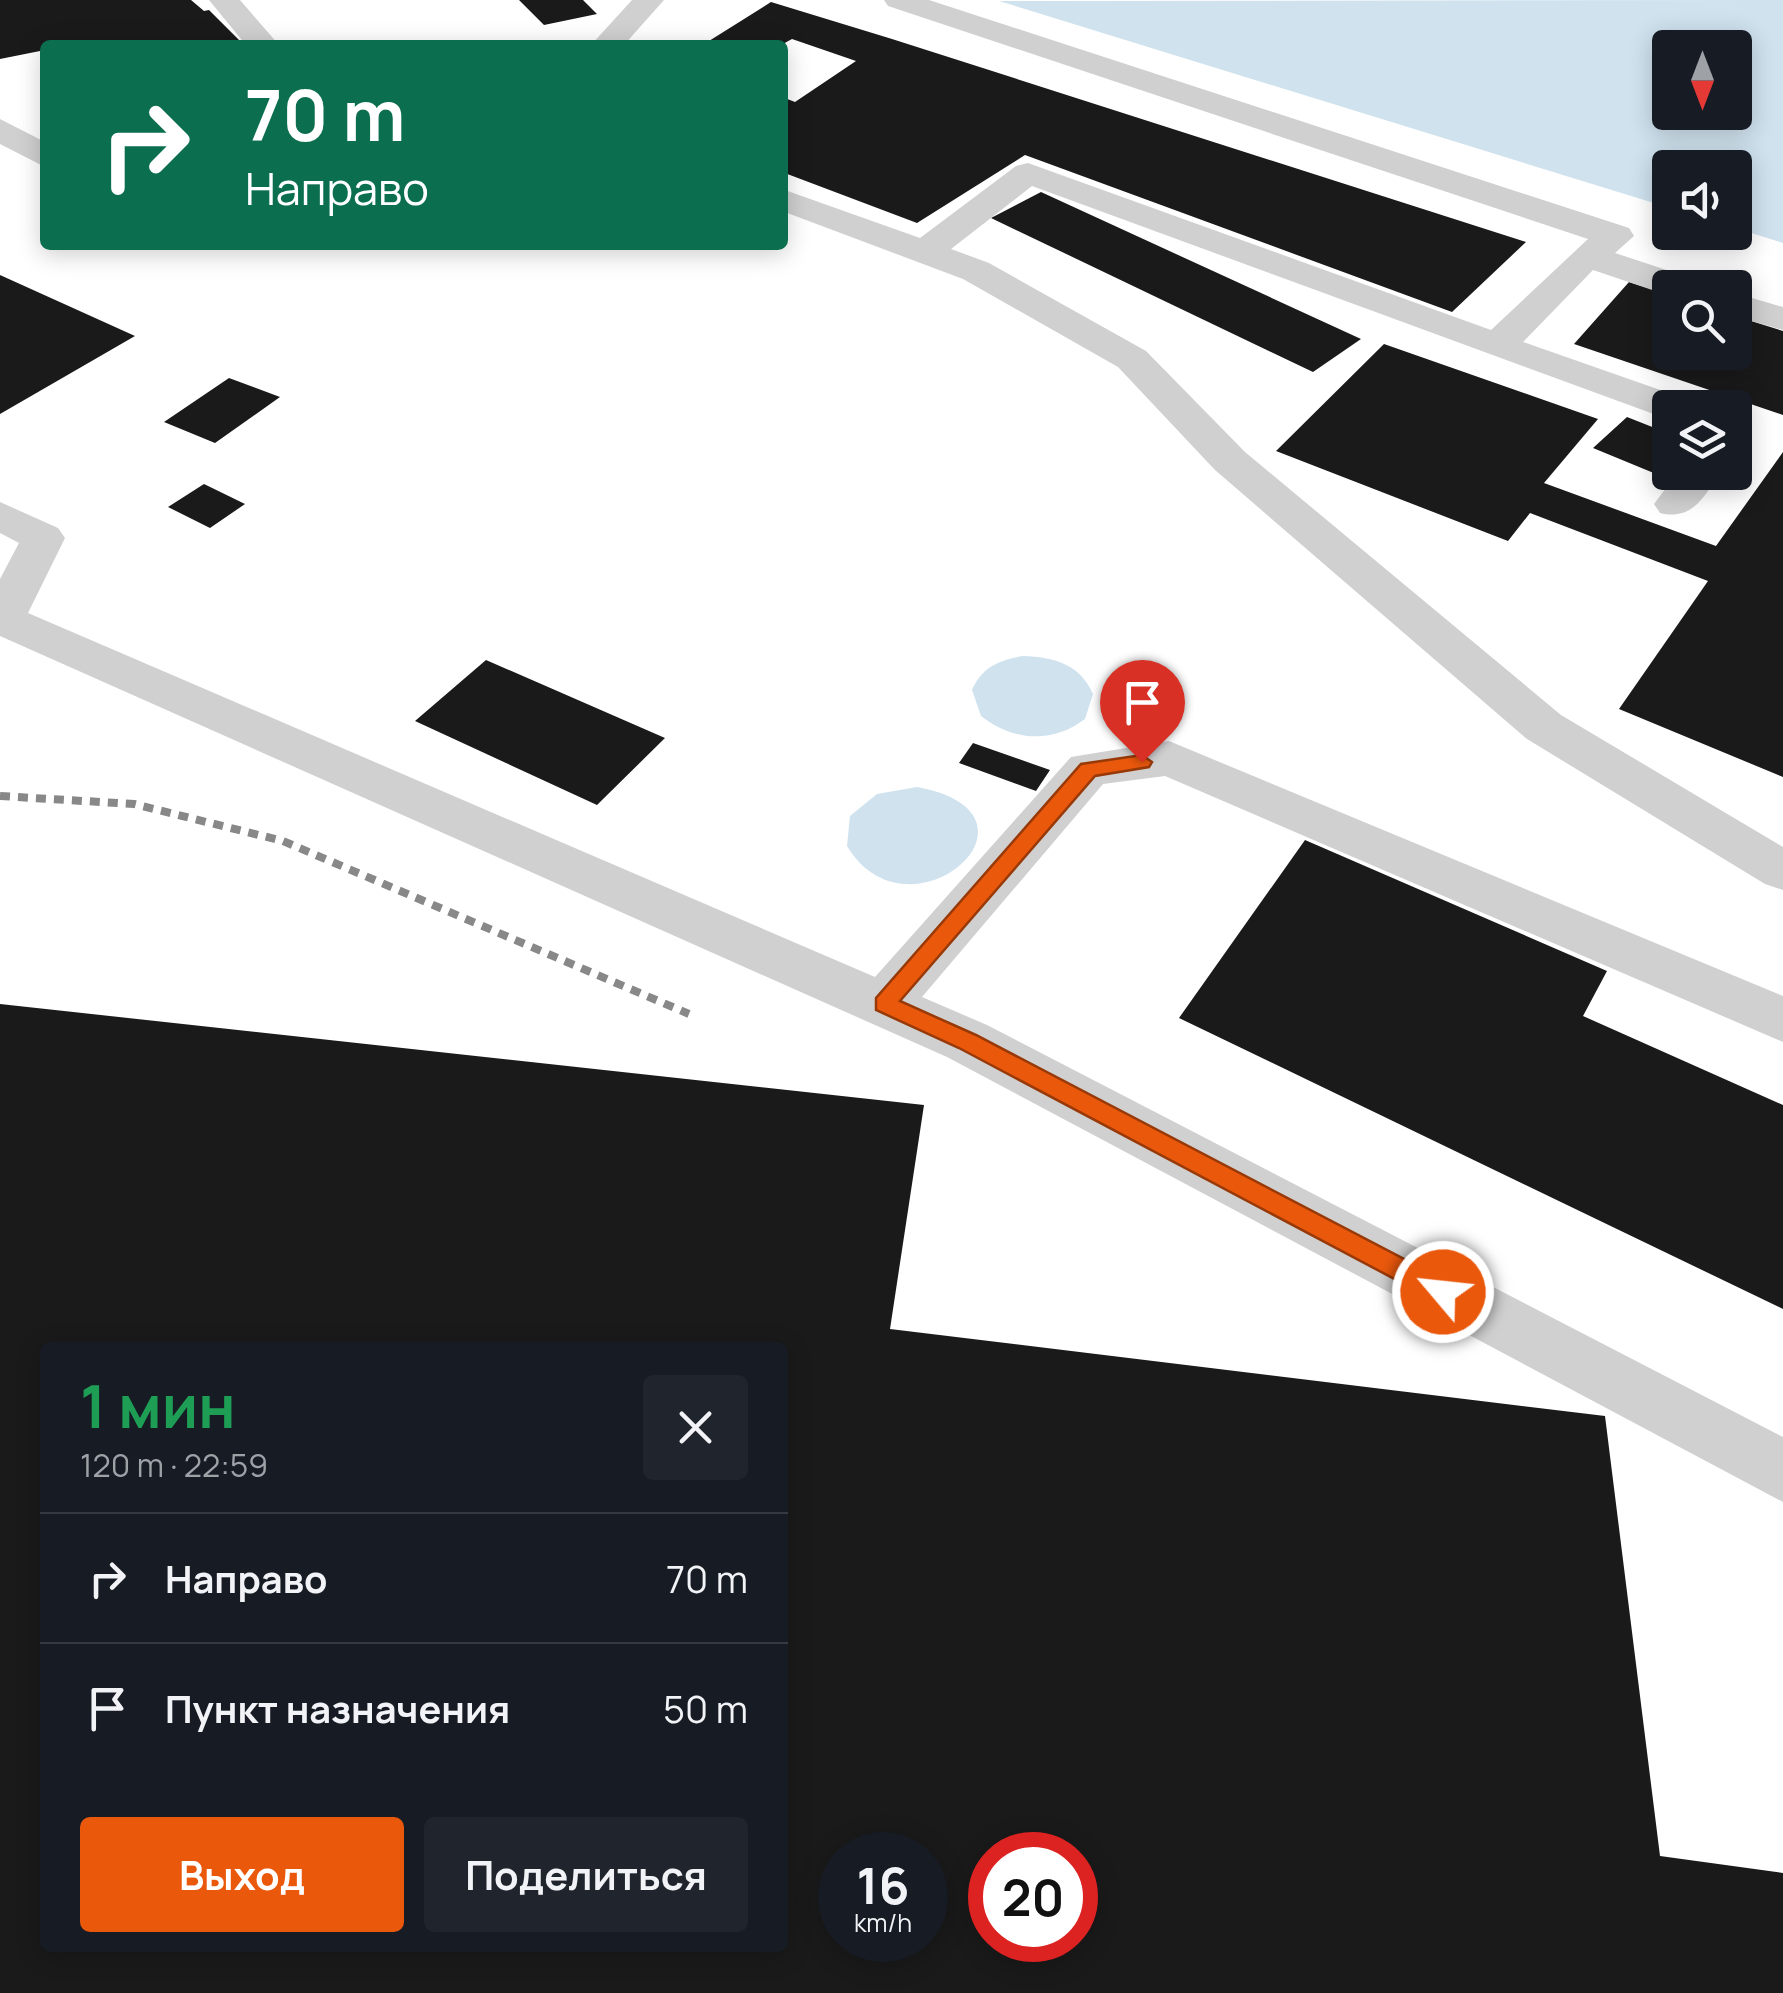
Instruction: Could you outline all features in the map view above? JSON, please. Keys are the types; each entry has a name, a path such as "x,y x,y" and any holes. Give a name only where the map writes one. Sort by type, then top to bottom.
{"lane":[{"path":"224,0 259,40"},
{"path":"612,40 650,0"},
{"path":"899,0 1615,245 1655,270"},
{"path":"0,128 40,154"},
{"path":"925,252 1028,173 1652,401"},
{"path":"788,201 976,271 1132,359 1230,461 1544,727 1783,871"},
{"path":"1498,346 1615,245"},
{"path":"1752,309 1783,319"},
{"path":"0,515 42,538 2,617 968,1041 1783,1472"},
{"path":"884,1004 1088,770 1169,758 1783,1020"}],"water":[{"path":"1783,0 1783,243 1752,233 1752,150 1652,150 1652,202 999,1"},
{"path":"1023,656 1065,664 1081,676 1093,694 1085,719 1059,733 1033,736 1006,731 981,716 972,690 976,682 992,666"},
{"path":"917,787 958,802 976,822 975,845 960,865 935,880 905,884 874,874 847,846 850,816 877,794"}],"building":[{"path":"0,0 191,0 204,11 209,10 239,40 40,40 40,51 0,59"},
{"path":"519,0 583,0 597,14 544,25"},
{"path":"771,2 1526,242 1452,312 1025,155 917,223 788,174 788,99 795,102 856,61 792,39 711,40"},
{"path":"1041,192 1361,339 1313,372 991,218"},
{"path":"0,275 135,336 0,414"},
{"path":"1629,282 1652,289 1652,370 1752,370 1752,321 1783,331 1783,415 1752,404 1752,390 1709,390 1574,344"},
{"path":"1384,344 1598,419 1544,483 1716,546 1783,452 1783,777 1619,709 1708,581 1530,513 1508,541 1276,451"},
{"path":"229,378 280,397 215,443 164,422"},
{"path":"1627,417 1652,427 1652,472 1593,448"},
{"path":"204,484 245,504 210,528 168,507"},
{"path":"486,660 665,738 597,805 415,721"},
{"path":"973,743 1050,770 1036,791 959,763"},
{"path":"1305,840 1607,971 1583,1016 1783,1105 1783,1309 1179,1018"},
{"path":"0,1004 924,1105 890,1329 1605,1416 1660,1856 1783,1873 1783,1993 0,1993"}],"railway":[{"path":"0,796 134,804 283,841 689,1014"}],"route":[{"path":"1142,762 1088,770 884,1004 968,1041 1443,1292"}]}
